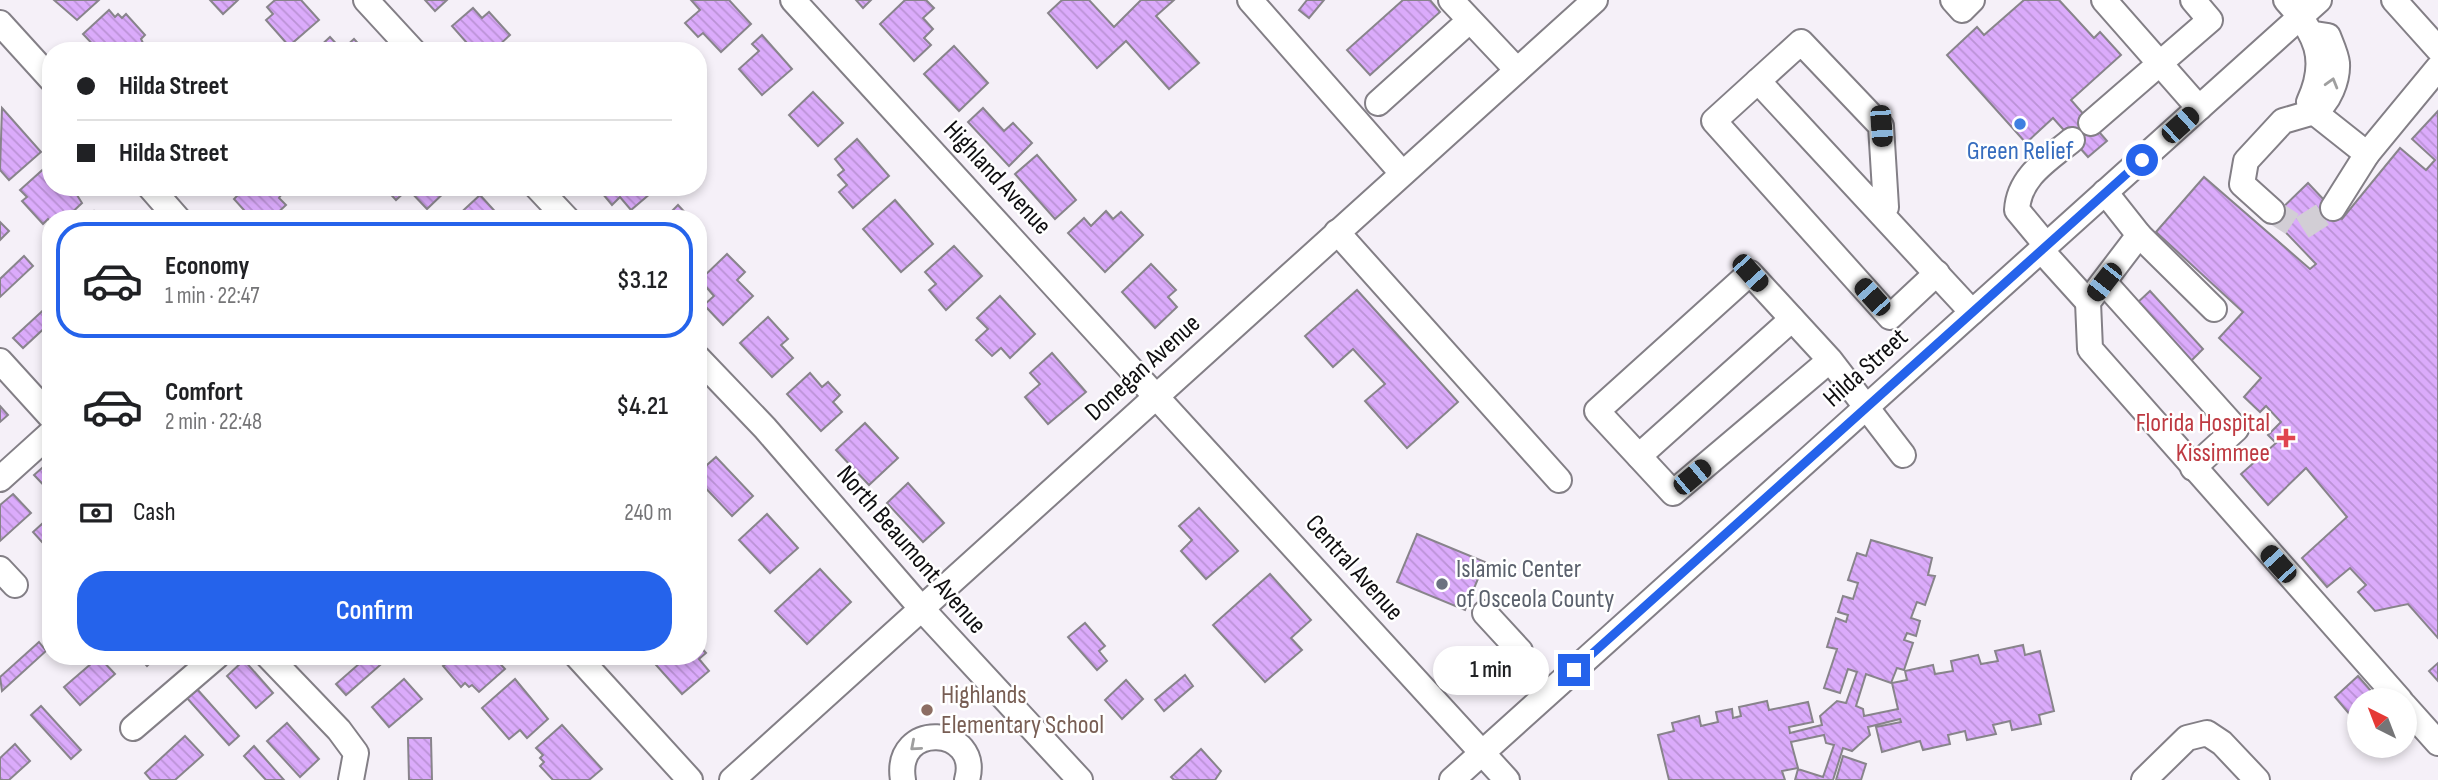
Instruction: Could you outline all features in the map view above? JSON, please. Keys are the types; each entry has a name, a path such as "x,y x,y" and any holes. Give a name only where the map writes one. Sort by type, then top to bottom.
{"street":[{"path":"366,0 405,42"},
{"name":"Highland Avenue","path":"793,0 1156,396"},
{"path":"1250,0 1402,173"},
{"path":"1451,0 1517,70"},
{"path":"1953,0 1962,10 1972,0"},
{"path":"2104,0 2199,108"},
{"path":"2091,123 2210,20 2193,0"},
{"path":"2394,0 2438,49"},
{"name":"Donegan Avenue","path":"732,780 1517,70 1586,3"},
{"path":"2305,13 2319,74 2309,102 2314,112 2367,154"},
{"name":"Hilda Street","path":"1452,780 2305,13"},
{"path":"1378,103 1469,21"},
{"path":"0,23 42,69"},
{"path":"1880,212 1886,207 1881,126 1801,42 1714,121 1890,317 1937,273"},
{"path":"2333,208 2367,154 2438,68"},
{"path":"1758,81 1972,312"},
{"path":"2272,211 2242,184 2246,161 2283,121 2314,112"},
{"path":"2072,140 2024,182 2017,210 2088,302 2090,349 2389,688"},
{"path":"2105,192 2139,235 2214,309"},
{"path":"158,196 170,210"},
{"path":"545,196 559,210"},
{"path":"1337,232 1559,480"},
{"path":"2088,302 2139,235"},
{"path":"1830,359 1673,493 1597,411 1750,273 1830,359 1903,455"},
{"path":"2104,282 2236,429 2193,468"},
{"path":"1639,456 1792,319"},
{"path":"0,361 42,407"},
{"name":"North Beaumont Avenue","path":"707,367 764,427 921,608 1080,780"},
{"name":"Central Avenue","path":"1156,396 1507,780"},
{"path":"0,479 42,441"},
{"path":"1485,613 1520,651"},
{"path":"133,728 206,665"},
{"path":"277,665 339,730 356,753 351,780"},
{"path":"585,665 690,780"},
{"path":"2417,720 2438,743"},
{"path":"2144,780 2188,738 2207,733 2222,743 2258,780"},
{"path":"903,780 904,757 918,741 928,737 949,738 965,753 974,774"}],"building":[{"path":"54,0 99,0 77,20"},
{"path":"210,0 238,0 223,14"},
{"path":"275,0 301,0 319,20 294,42 285,42 266,20 273,14 267,7"},
{"path":"425,0 447,0 435,11"},
{"path":"691,0 729,0 751,24 721,52 703,33 698,37 685,23 700,10"},
{"path":"856,0 871,0 863,8"},
{"path":"905,0 926,0 934,8 923,18 933,29 924,38 931,45 914,61 880,24"},
{"path":"1062,0 1089,0 1114,27 1141,0 1174,0 1156,16 1199,63 1169,89 1126,41 1097,68 1048,13"},
{"path":"1307,0 1324,0 1309,18 1299,10"},
{"path":"1403,0 1430,0 1440,12 1370,75 1347,50"},
{"path":"2024,0 2059,0 2094,38 2100,32 2121,55 2071,100 2107,141 2088,157 2053,118 2026,143 1947,55 1977,27 1984,35"},
{"path":"473,8 482,18 489,12 510,35 503,42 466,42 452,26"},
{"path":"109,10 115,17 118,14 122,18 126,14 145,35 141,39 142,42 91,42 83,34"},
{"path":"762,35 792,69 762,95 739,69 759,51 752,44"},
{"path":"954,46 988,83 959,111 924,74"},
{"path":"813,92 843,123 818,146 789,115"},
{"path":"2,108 41,152 9,180 0,170"},
{"path":"983,108 1004,131 1013,123 1032,143 1009,166 968,122"},
{"path":"2438,111 2438,638 2408,604 2375,611 2358,592 2366,585 2350,568 2327,587 2302,558 2347,517 2306,468 2268,505 2241,474 2276,443 2268,435 2281,422 2266,406 2260,412 2244,397 2261,378 2219,338 2243,312 2156,232 2204,177 2310,269 2316,264 2272,218 2308,183 2342,219 2400,148 2426,170 2435,160 2412,139"},
{"path":"857,139 889,176 853,208 839,192 847,185 838,175 844,170 835,159"},
{"path":"1037,155 1076,200 1055,219 1015,174"},
{"path":"42,170 42,196 78,196 82,203 75,210 42,210 42,223 22,201 27,197 20,190"},
{"path":"237,196 280,196 279,198 286,205 281,210 244,210 234,199"},
{"path":"415,196 441,196 427,209"},
{"path":"481,196 494,210 464,210"},
{"path":"604,196 647,196 631,210 620,197 612,205"},
{"path":"895,200 933,244 901,272 863,229"},
{"path":"1106,211 1113,219 1121,212 1143,235 1105,272 1068,233 1084,218 1091,226"},
{"path":"0,222 9,231 0,240"},
{"path":"954,246 982,276 946,310 929,290 936,284 925,272"},
{"path":"727,254 745,272 737,280 753,296 723,325 707,308 707,302 714,296 707,288 707,273"},
{"path":"24,256 33,266 0,297 0,279"},
{"path":"1151,264 1176,290 1168,297 1177,307 1155,328 1122,292"},
{"path":"1357,290 1458,402 1407,448 1365,401 1385,384 1353,349 1333,367 1305,336"},
{"path":"2150,291 2203,349 2191,361 2137,303"},
{"path":"1000,296 1035,334 1010,358 1001,348 992,356 976,340 988,329 977,318"},
{"path":"42,311 42,330 23,348 13,338"},
{"path":"768,317 788,339 781,345 793,358 772,377 740,343"},
{"path":"1052,353 1086,392 1048,424 1025,397 1040,384 1030,373"},
{"path":"810,373 822,387 828,382 840,395 833,402 842,412 821,431 787,394"},
{"path":"0,406 8,415 0,422"},
{"path":"865,423 898,458 869,485 836,450"},
{"path":"716,457 753,496 732,516 707,490 707,465"},
{"path":"42,468 42,483 34,475"},
{"path":"908,483 944,523 923,542 887,503"},
{"path":"13,494 31,513 0,541 0,505"},
{"path":"1199,508 1238,551 1206,579 1181,551 1192,540 1179,526"},
{"path":"767,514 798,548 770,573 739,540"},
{"path":"42,524 42,542 33,532"},
{"path":"1417,534 1485,562 1465,610 1397,582"},
{"path":"1871,540 1932,558 1928,575 1935,576 1925,605 1917,602 1911,618 1920,621 1916,636 1907,633 1904,640 1913,643 1904,670 1897,668 1891,683 1866,674 1856,706 1863,709 1864,716 1898,709 1892,683 1907,680 1905,671 1933,665 1935,674 1953,671 1951,661 1978,655 1981,664 1998,661 1995,651 2023,645 2025,655 2040,651 2054,711 2039,715 2041,724 2012,730 2010,721 1993,725 1996,734 1967,740 1965,731 1948,735 1950,744 1923,750 1920,741 1882,752 1876,727 1901,722 1900,719 1868,727 1870,735 1852,751 1843,748 1833,780 1795,780 1798,769 1823,777 1834,745 1826,743 1824,735 1791,742 1798,768 1782,771 1785,780 1669,780 1658,735 1674,731 1672,723 1699,716 1701,726 1718,722 1716,712 1732,709 1733,718 1741,716 1739,707 1767,701 1769,710 1808,702 1813,722 1789,727 1790,733 1822,725 1820,716 1837,701 1846,703 1857,672 1848,669 1840,693 1824,688 1837,649 1827,647 1836,618 1846,622 1848,615 1838,612 1843,596 1853,599 1858,583 1848,580 1857,553 1866,556"},
{"path":"820,569 851,602 807,644 775,611"},
{"path":"1270,574 1311,620 1291,638 1302,650 1265,682 1213,625"},
{"path":"1085,623 1105,646 1099,651 1107,661 1097,670 1068,637"},
{"path":"39,642 42,655 2,691 0,677"},
{"path":"2438,663 2438,681 2429,671"},
{"path":"90,665 107,665 115,674 80,705 64,687"},
{"path":"239,665 248,665 273,693 256,708 227,676"},
{"path":"358,665 380,665 346,695 336,684"},
{"path":"501,665 505,669 479,692 472,685 469,687 465,683 461,687 443,666"},
{"path":"656,665 704,665 709,671 682,694"},
{"path":"1185,675 1193,686 1164,711 1155,700"},
{"path":"2358,676 2368,688 2347,688 2347,711 2335,697"},
{"path":"404,679 422,699 389,727 372,707"},
{"path":"515,679 548,719 527,738 520,730 509,739 482,708"},
{"path":"1126,680 1143,699 1122,719 1105,700"},
{"path":"197,689 239,736 229,745 187,698"},
{"path":"41,706 81,750 71,759 31,715"},
{"path":"287,723 319,759 300,777 267,741"},
{"path":"562,725 602,769 589,780 553,780 540,766 544,762 540,758 543,755 536,748"},
{"path":"185,736 203,755 175,780 151,780 145,773"},
{"path":"408,738 431,738 432,780 409,780"},
{"path":"15,744 30,761 9,780 0,780 0,758"},
{"path":"254,746 284,780 266,780 244,756"},
{"path":"1201,749 1221,771 1215,780 1174,780 1171,777"},
{"path":"1843,756 1866,764 1861,780 1836,780"}],"tunnel":[{"path":"2272,211 2300,229 2333,208"}],"place":[{"name":"Green Relief","path":"2020,124"},
{"name":"Florida Hospital Kissimmee","path":"2286,438"},
{"name":"Islamic Center of Osceola County","path":"1442,584"},
{"name":"Highlands Elementary School","path":"927,710"}],"route":[{"path":"1574,670 2142,160"}]}
